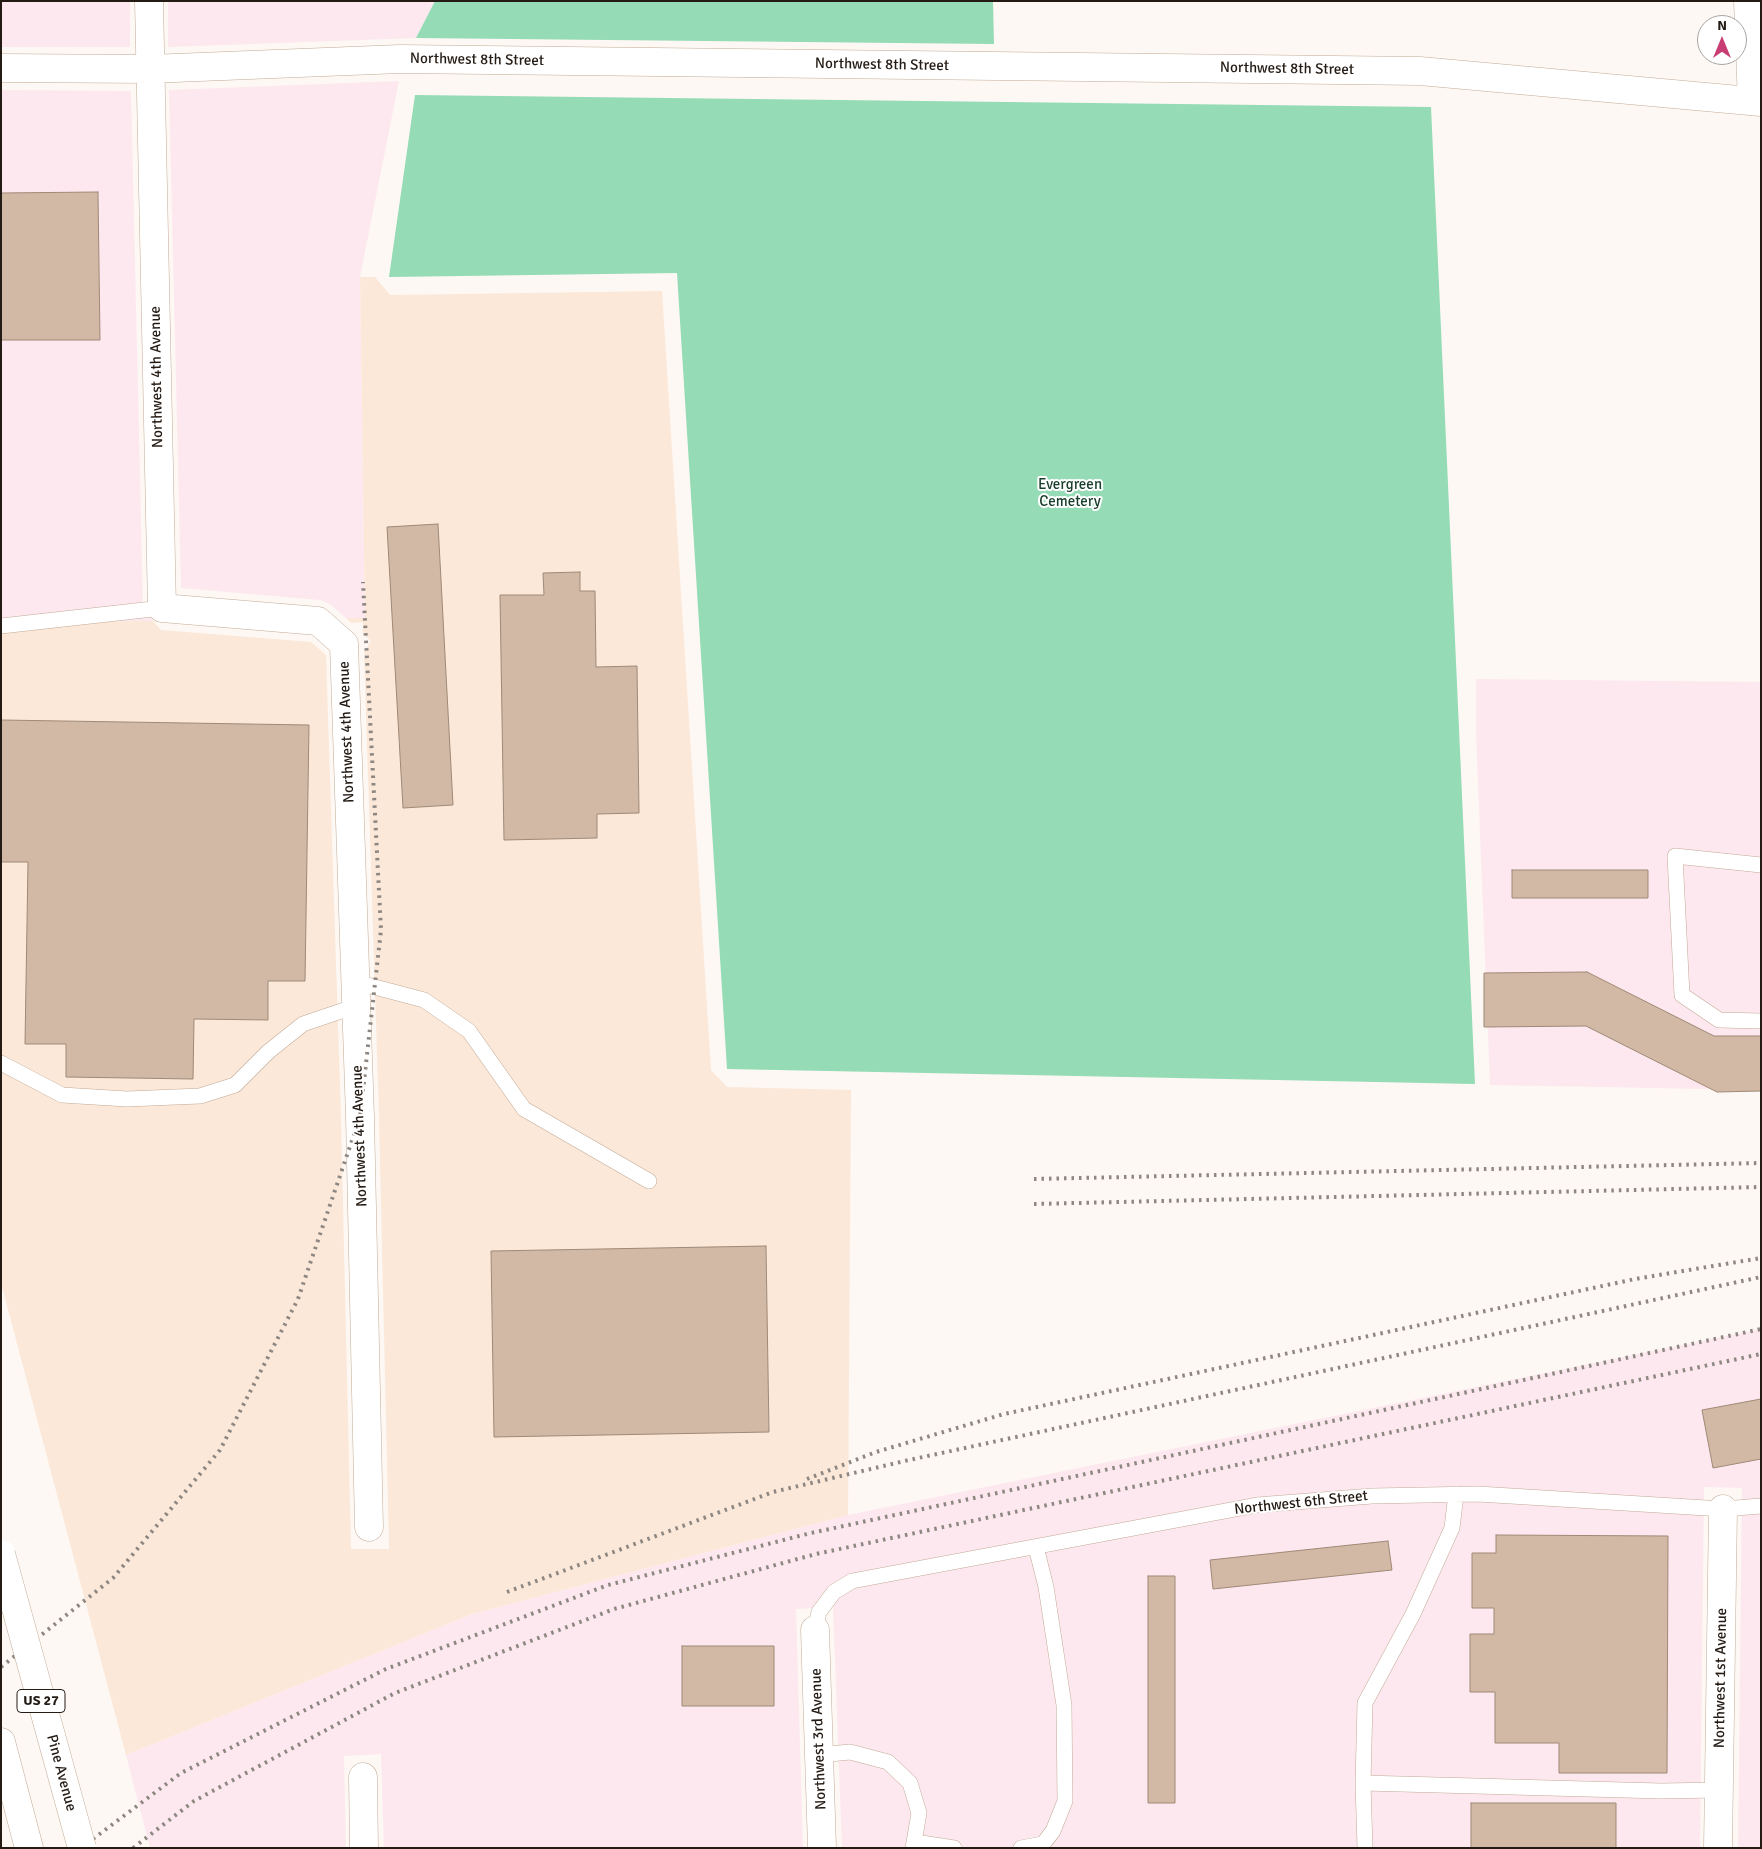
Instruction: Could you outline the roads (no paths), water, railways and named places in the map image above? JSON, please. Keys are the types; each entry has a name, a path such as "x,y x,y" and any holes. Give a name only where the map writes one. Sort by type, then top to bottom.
{"main road":[{"name":"Northwest 4th Avenue","path":"149,1 162,608 318,621 344,644 356,994 369,1527"},
{"path":"1748,1 1757,101"},
{"name":"Northwest 8th Street","path":"1,68 149,69 410,59 1420,71 1757,101"},
{"name":"Northwest 1st Avenue","path":"1718,1848 1723,1509"},
{"name":"Pine Avenue","path":"1,1554 82,1848"},
{"name":"Northwest 3rd Avenue","path":"815,1630 822,1848"},
{"path":"1,1742 30,1848"},
{"path":"363,1776 364,1848"}],"lane":[{"path":"1,626 162,608"},
{"path":"1761,865 1675,856 1682,994 1719,1020 1761,1021"},
{"path":"1,1063 62,1095 127,1099 200,1096 235,1085 268,1052 303,1024 356,994 424,1000 469,1031 524,1109 649,1180"},
{"path":"1365,1848 1363,1783 1365,1703 1414,1614 1452,1528 1456,1494"},
{"name":"Northwest 6th Street","path":"815,1630 819,1612 834,1592 852,1581 1257,1505 1372,1496 1456,1494 1723,1509 1761,1506"},
{"path":"1021,1848 1043,1844 1053,1831 1065,1801 1064,1705 1046,1587 1036,1547"},
{"path":"819,1755 850,1752 888,1762 910,1783 919,1813 914,1845 954,1848"},
{"path":"1363,1783 1661,1791 1719,1790"}],"railway":[{"path":"1,1667 113,1578 220,1450 298,1299 360,1117 381,930 363,582"},
{"path":"1034,1179 1761,1163"},
{"path":"1034,1204 1761,1187"},
{"path":"807,1479 876,1452 1004,1414 1635,1279 1761,1258"},
{"path":"507,1592 773,1492 909,1460 1761,1277"},
{"path":"81,1848 181,1773 386,1669 608,1585 811,1533 1761,1329"},
{"path":"133,1848 194,1801 395,1693 614,1609 816,1554 1761,1354"}],"park label":[{"name":"Evergreen Cemetery","path":"1070,494"}]}
